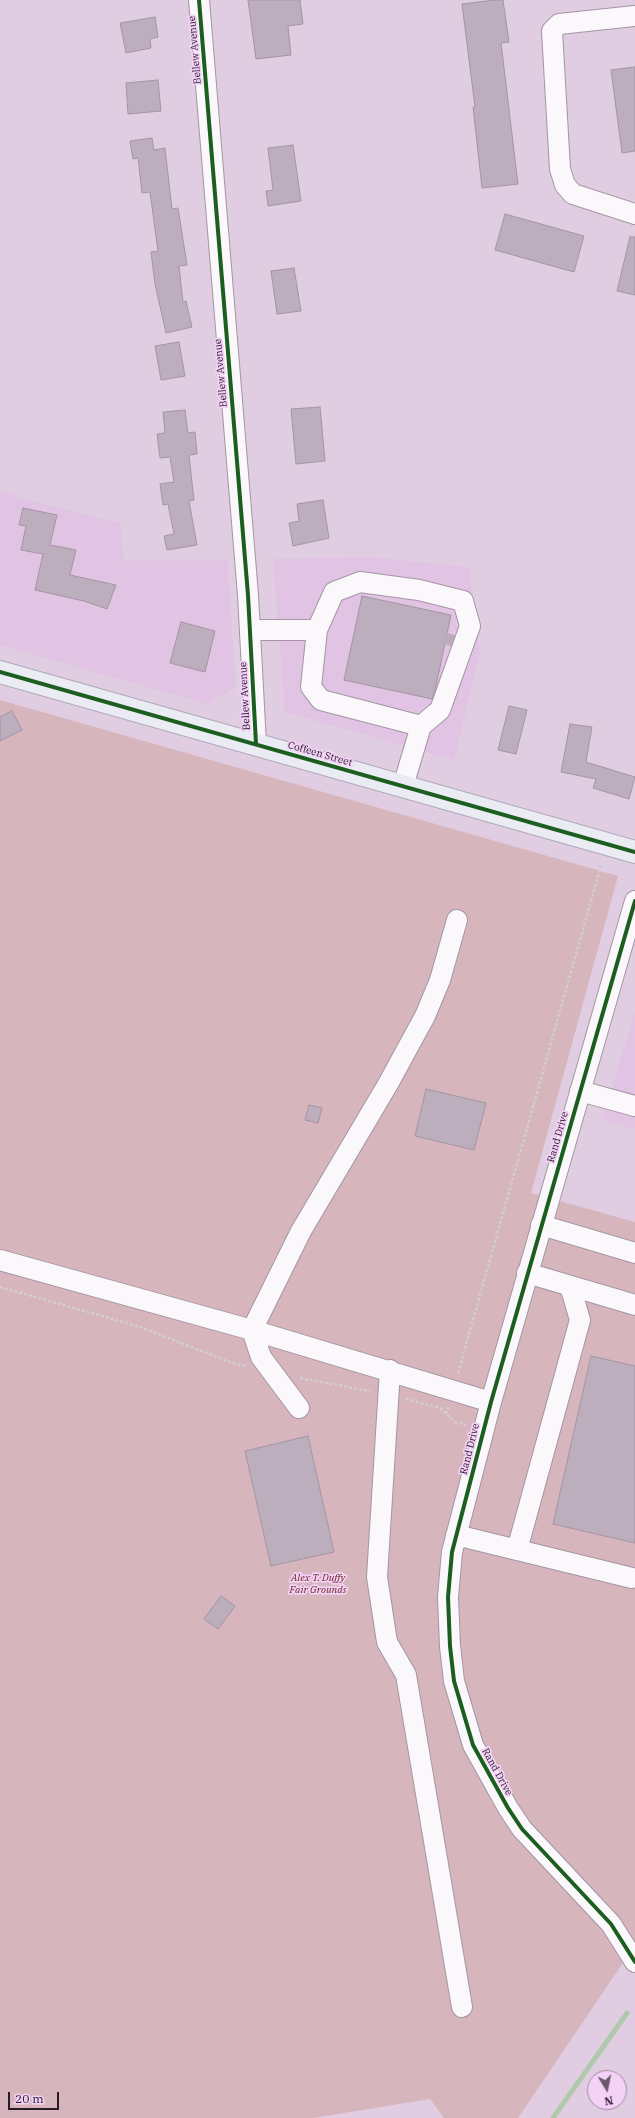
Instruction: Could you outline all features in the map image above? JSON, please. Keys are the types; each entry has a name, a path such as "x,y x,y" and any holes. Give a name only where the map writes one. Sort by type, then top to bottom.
{"main road":[{"name":"Coffeen Street","path":"0,672 635,852"}],"street":[{"name":"Bellew Avenue","path":"199,0 250,630 256,744"},
{"path":"635,16 559,24 552,31 560,169 565,185 573,194 635,214"},
{"path":"421,726 321,700 311,687 317,630 334,592 360,582 419,590 463,601"},
{"path":"454,669 447,660 463,601"},
{"path":"403,786 421,726 440,710 470,626 463,601"},
{"path":"250,630 317,630"},
{"name":"Rand Drive","path":"635,901 628,953 580,1091 491,1402 452,1552 448,1597 450,1646 454,1681 473,1745 508,1808 522,1829 611,1924 635,1962"},
{"path":"299,1408 261,1357 252,1330 302,1231 388,1084 425,1016 440,980 457,920"},
{"path":"580,1091 635,1106"},
{"path":"541,1226 635,1253"},
{"path":"0,1260 252,1330 390,1370 491,1402"},
{"path":"527,1273 635,1305"},
{"path":"517,1550 580,1320 570,1286"},
{"path":"390,1370 377,1577 387,1642 406,1675 462,2007"},
{"path":"456,1535 632,1578"}],"path":[{"path":"446,1414 607,844"}],"shaded area":[{"path":"0,492 120,523 124,561 227,560 236,687 207,704 0,645"},
{"path":"371,557 469,567 480,654 454,760 285,712 273,559"},
{"path":"635,1013 635,1129 602,1120"}],"green space":[{"name":"Alex T. Duffy Fair Grounds","path":"0,700 618,876 531,1193 635,1222 635,1945 518,2118 444,2118 430,2099 313,2118 0,2118"}],"building":[{"path":"248,0 300,0 303,24 288,26 291,55 256,59"},
{"path":"503,0 509,42 501,43 518,184 482,188 473,107 475,107 462,4"},
{"path":"155,17 158,37 150,39 151,48 126,53 120,23"},
{"path":"635,67 635,151 622,153 611,70"},
{"path":"158,80 161,111 128,114 126,83"},
{"path":"152,138 154,150 165,148 172,209 178,208 187,265 179,266 183,302 186,301 192,327 166,333 155,284 151,252 158,251 150,192 142,193 138,158 133,159 130,141"},
{"path":"293,145 301,201 268,206 266,191 273,190 268,148"},
{"path":"505,214 584,236 574,272 495,250"},
{"path":"630,237 635,237 635,295 617,291"},
{"path":"294,268 301,311 277,314 271,271"},
{"path":"179,342 185,376 161,380 155,346"},
{"path":"320,407 325,461 296,464 291,409"},
{"path":"185,410 188,433 195,432 197,454 189,455 194,500 189,501 197,545 167,550 164,536 174,534 168,504 163,505 160,484 174,482 170,457 160,458 157,434 165,433 163,412"},
{"path":"323,500 329,538 293,546 289,523 299,521 297,504"},
{"path":"23,508 57,515 50,545 76,550 70,575 116,585 107,609 84,601 35,590 43,554 21,550 26,526 19,525"},
{"path":"362,596 451,615 432,699 344,680"},
{"path":"181,622 215,631 205,672 170,663"},
{"path":"509,706 527,710 516,754 498,750"},
{"path":"12,711 22,730 0,741 0,717"},
{"path":"570,724 592,727 586,762 635,777 629,799 593,788 596,779 561,772"},
{"path":"426,1089 486,1103 474,1150 415,1136"},
{"path":"309,1105 322,1108 318,1123 305,1120"},
{"path":"591,1356 635,1366 635,1543 553,1524"},
{"path":"308,1436 334,1552 271,1566 245,1451"},
{"path":"221,1596 235,1606 218,1629 204,1619"}],"waterway":[{"path":"553,2118 627,2013"}],"tunnel":[{"path":"451,646 454,635"}],"cycle path":[{"path":"199,0 248,595 256,744"},
{"path":"0,672 635,852"},
{"path":"635,901 491,1402 452,1552 448,1597 450,1646 454,1681 473,1745 508,1808 522,1829 611,1924 635,1962"}]}
